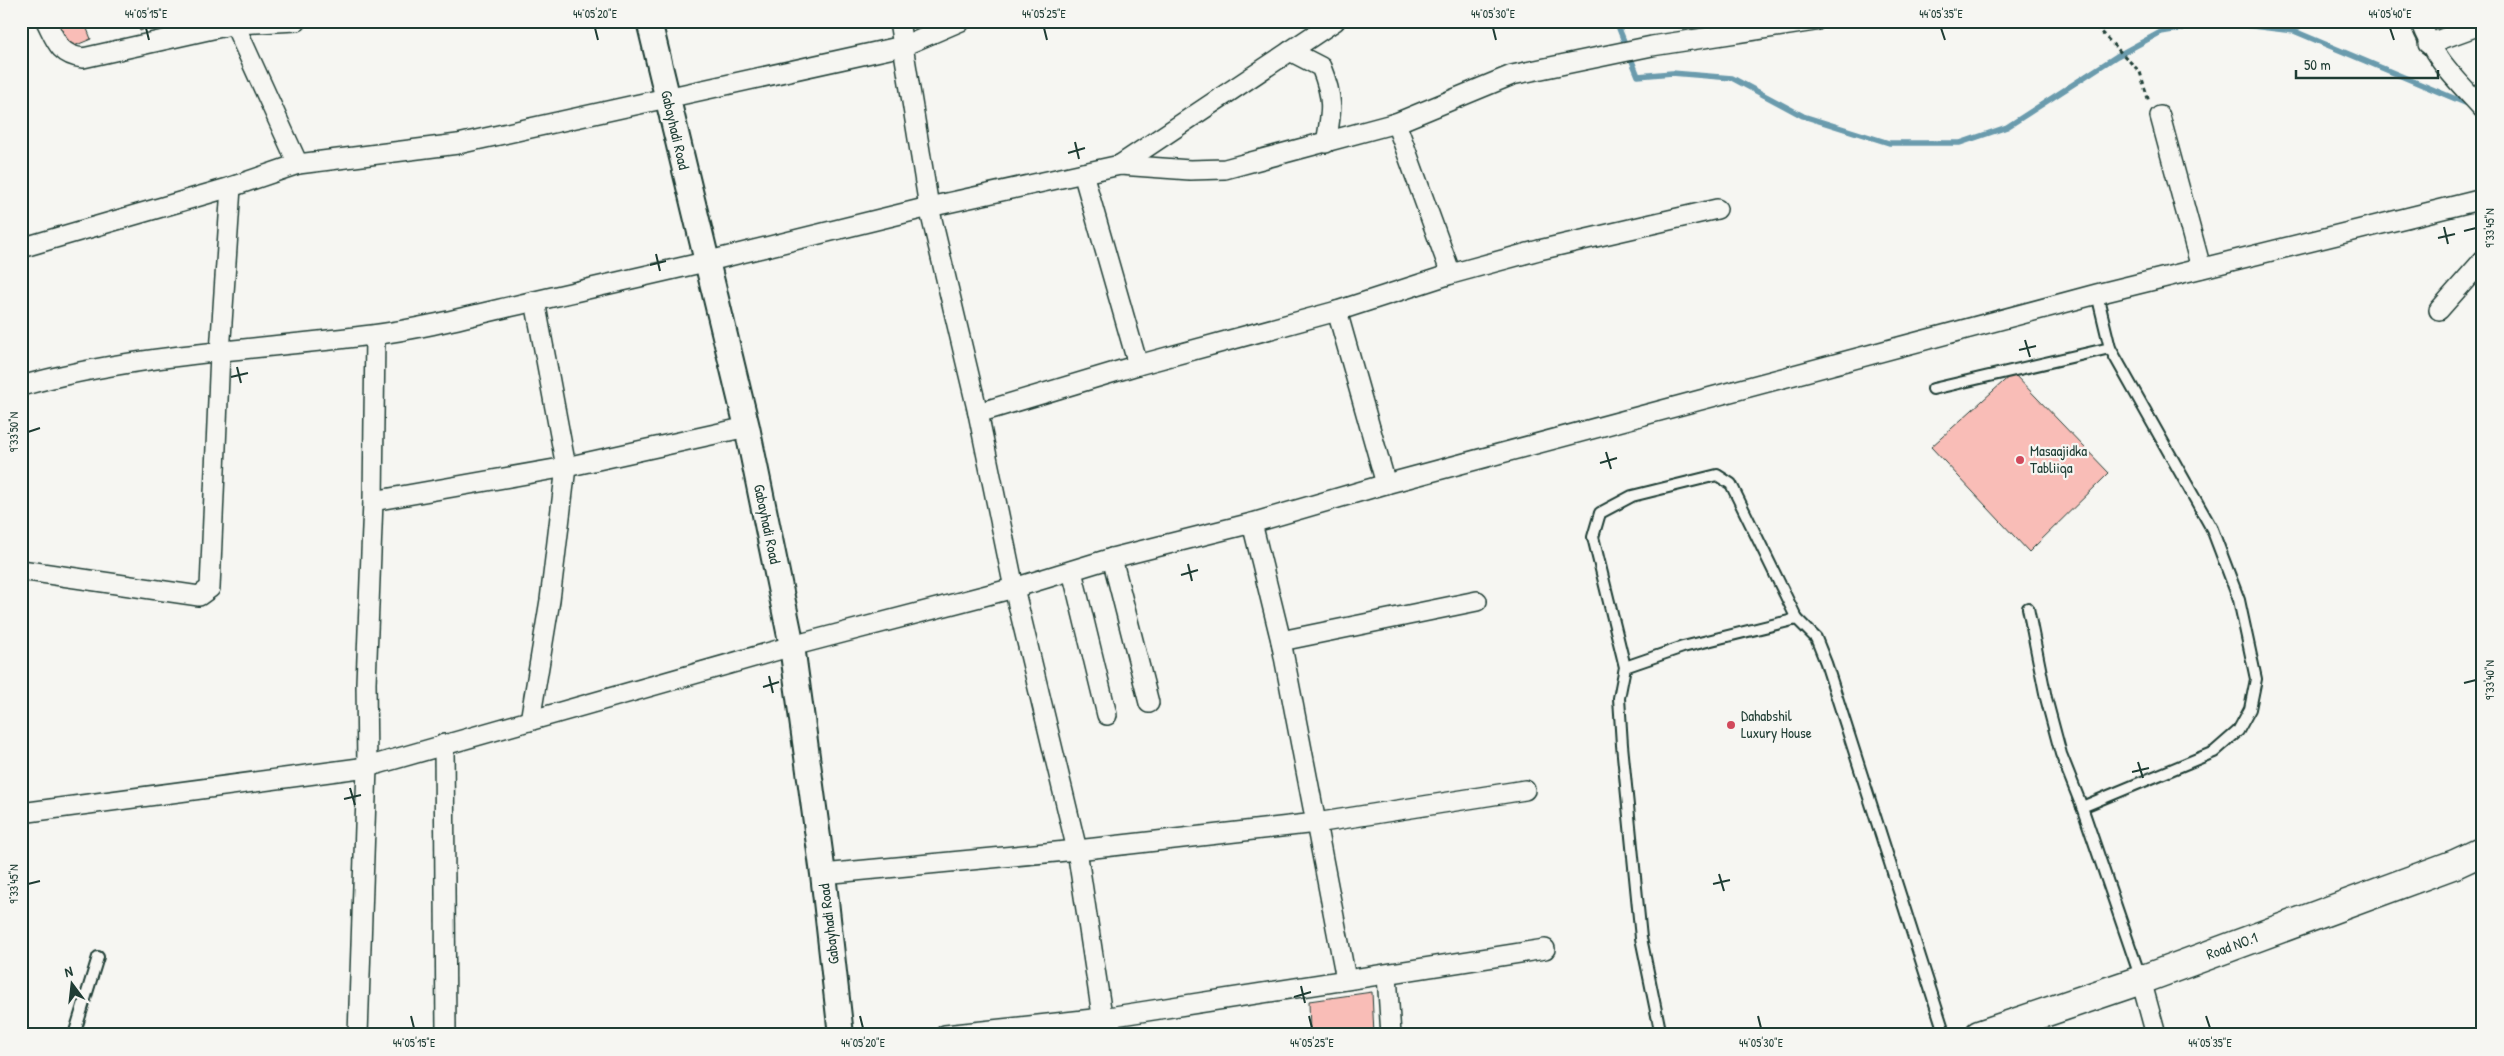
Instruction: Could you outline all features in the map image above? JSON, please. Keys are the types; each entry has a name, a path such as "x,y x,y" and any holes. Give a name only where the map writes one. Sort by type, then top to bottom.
{"highway":[{"name":"Road NO.1","path":"1979,1035 2142,980 2455,864 2483,851"}],"street":[{"path":"46,21 59,47 69,56 83,58 234,22 297,21"},
{"name":"Gabayhadi Road","path":"649,21 705,262 747,427 792,646 823,874 841,1035"},
{"path":"900,21 929,206 978,413 1014,588 1077,850 1103,1026"},
{"path":"21,248 232,187 298,164 458,144 668,99 903,46 961,21"},
{"path":"1120,165 1335,21"},
{"path":"21,386 82,370 375,334 535,302 929,206 1120,165 1190,170 1225,169 1326,143 1396,122 1512,75 1599,56 1764,25 1815,21"},
{"path":"2420,21 2428,44 2437,58 2483,109"},
{"path":"234,22 298,164"},
{"path":"2428,44 2483,24"},
{"path":"1290,52 1321,67 1329,86 1332,108 1326,143"},
{"path":"2160,116 2201,268"},
{"path":"1396,122 1450,274"},
{"path":"1083,173 1138,365"},
{"path":"21,570 198,596 210,588 220,353 232,187"},
{"path":"21,813 367,767 792,646 1014,588 1112,558 1252,524 1386,484 2097,294 2483,199"},
{"path":"978,413 1138,365 1337,311 1450,274 1539,250 1717,209"},
{"path":"2439,310 2483,260"},
{"path":"530,721 550,600 566,467 535,302"},
{"path":"1337,311 1386,484"},
{"path":"358,1035 367,767 366,684 373,500 375,334"},
{"path":"373,500 566,467 747,427"},
{"path":"1252,524 1281,641 1346,979"},
{"path":"1112,558 1149,704"},
{"path":"1072,571 1106,715"},
{"path":"1281,641 1477,601"},
{"path":"444,744 446,1035"},
{"path":"823,874 1077,850 1316,823 1525,790"},
{"path":"945,1035 1103,1026 1346,979 1387,975 1545,949"},
{"path":"1387,975 1390,1035"},
{"path":"2142,980 2156,1035"}],"lane":[{"path":"2082,807 2214,752 2238,731 2250,709 2256,679 2239,600 2212,529 2110,348 2097,294"},
{"path":"1933,389 2110,348"},
{"path":"1661,1035 1641,938 1622,745 1619,698 1625,667 1593,537 1600,513 1632,496 1717,475 1731,484 1797,620 1816,638 1826,663 1945,1035"},
{"path":"2028,608 2046,698 2058,744 2142,980"},
{"path":"1625,667 1683,647 1761,626 1797,620"},
{"path":"74,1035 98,957"}],"path":[{"path":"2090,21 2140,72 2151,109 2160,116"}],"building":[{"path":"56,21 84,21 91,39 67,49"},
{"path":"136,21 164,21 140,31"},
{"name":"Masaajidka Tabliiqa","path":"2013,373 2109,473 2029,552 1931,447"},
{"path":"1372,992 1374,1035 1310,1035 1309,1001"}],"waterway":[{"path":"1616,21 1638,76 1672,73 1732,78 1803,116 1889,143 1960,143 2007,127 2117,56 2161,32 2219,22 2294,31 2470,105"}],"place":[{"name":"Masaajidka Tabliiqa","path":"2020,460"},
{"name":"Dahabshil Luxury House","path":"1731,725"}]}
